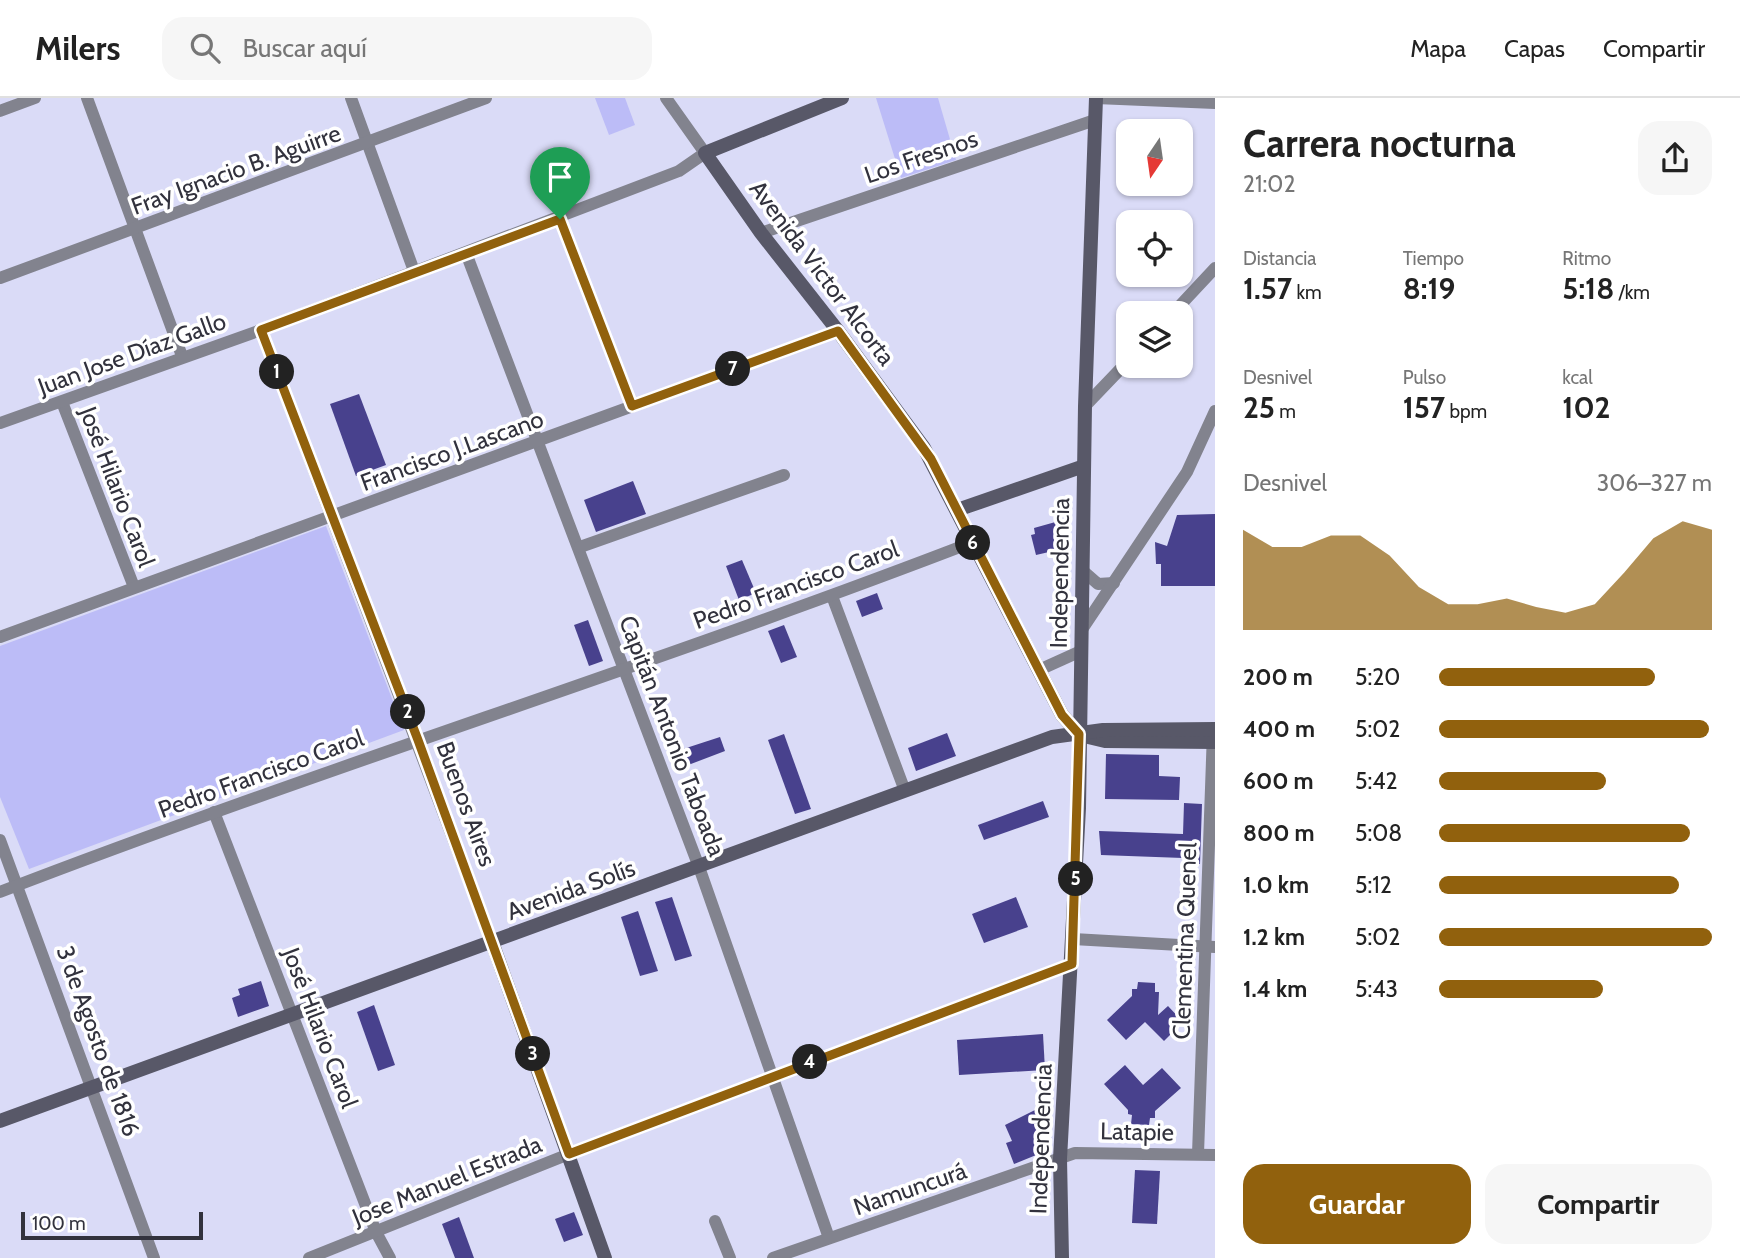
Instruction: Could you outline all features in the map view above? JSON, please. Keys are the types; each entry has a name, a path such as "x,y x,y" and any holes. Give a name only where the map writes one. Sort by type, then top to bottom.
{"main road":[{"path":"705,153 842,98"},
{"name":"Independencia","path":"1062,1258 1060,1159 1073,939 1085,406 1096,98"},
{"name":"Avenida Victor Alcorta","path":"705,153 761,233 838,331 924,448 1062,715 1079,734"},
{"path":"957,509 1084,466"},
{"name":"Avenida Solís","path":"0,1121 1052,737 1103,730 1214,735"},
{"name":"Buenos Aires","path":"492,942 605,1258"}],"street":[{"path":"0,111 35,98"},
{"path":"87,98 181,356"},
{"path":"351,98 414,271"},
{"name":"Fray Ignacio B. Aguirre","path":"0,278 368,144 486,98"},
{"name":"Avenida Victor Alcorta","path":"666,98 705,153"},
{"path":"1096,98 1215,103"},
{"name":"Los Fresnos","path":"761,233 1095,120"},
{"name":"Juan Jose Díaz Gallo","path":"0,423 560,219 679,171 705,153"},
{"path":"560,219 632,406"},
{"name":"Capitán Antonio Taboada","path":"466,253 580,547 699,867 829,1238"},
{"path":"1185,301 1214,271"},
{"name":"Buenos Aires","path":"261,330 334,517 492,942"},
{"name":"Francisco J.Lascano","path":"0,637 838,331"},
{"path":"1085,406 1116,374"},
{"name":"José Hilario Carol","path":"62,402 134,587"},
{"path":"1081,631 1187,472 1215,411"},
{"path":"580,547 784,475"},
{"name":"Pedro Francisco Carol","path":"0,892 214,812 832,596 973,542"},
{"path":"1083,570 1098,584 1114,583"},
{"path":"832,596 905,791"},
{"path":"1039,670 1081,651"},
{"name":"Clementina Quenel","path":"1198,1154 1210,947 1214,735"},
{"name":"José Hilario Carol","path":"214,812 376,1232 390,1258"},
{"name":"3 de Agosto de 1816","path":"0,840 155,1258"},
{"path":"1073,939 1210,947"},
{"name":"Jose Manuel Estrada","path":"309,1258 569,1154 1072,964"},
{"name":"Latapie","path":"1060,1159 1085,1151 1215,1155"},
{"name":"Namuncurá","path":"772,1258 1060,1159"},
{"path":"715,1221 730,1258"}],"shaded area":[{"path":"595,98 625,98 635,125 609,135"},
{"path":"876,98 938,98 956,160 901,178"},
{"path":"326,526 404,730 29,869 0,797 0,646"}],"building":[{"path":"359,394 386,465 356,476 330,404"},
{"path":"633,481 646,514 596,532 584,500"},
{"path":"1215,514 1215,586 1161,586 1161,564 1156,564 1155,542 1167,546 1177,515"},
{"path":"1059,521 1062,549 1036,555 1031,535 1035,534 1034,528"},
{"path":"742,560 756,593 739,600 726,566"},
{"path":"877,593 883,609 862,617 856,601"},
{"path":"588,620 603,661 589,666 574,625"},
{"path":"784,625 797,657 781,663 768,631"},
{"path":"947,733 956,756 916,771 908,748"},
{"path":"784,734 811,809 795,814 768,740"},
{"path":"720,737 725,751 683,767 677,751"},
{"path":"1106,754 1159,755 1159,776 1180,777 1179,800 1105,799"},
{"path":"1043,801 1049,817 984,840 978,825"},
{"path":"1184,803 1202,804 1200,864 1183,864 1183,858 1101,855 1099,831 1183,834"},
{"path":"672,897 692,956 675,961 655,902"},
{"path":"1016,897 1028,927 984,943 972,914"},
{"path":"638,911 658,971 640,976 621,917"},
{"path":"261,981 269,1006 238,1017 232,998 240,995 238,989"},
{"path":"1138,982 1155,983 1155,992 1159,992 1158,1015 1168,1006 1183,1022 1164,1041 1145,1022 1126,1040 1107,1020 1132,996 1132,989 1137,989"},
{"path":"374,1005 395,1065 378,1071 357,1012"},
{"path":"1043,1034 1045,1070 959,1075 957,1040"},
{"path":"1125,1065 1143,1085 1162,1068 1181,1088 1155,1111 1155,1118 1150,1118 1149,1125 1131,1124 1132,1115 1128,1114 1128,1110 1104,1084"},
{"path":"1043,1106 1047,1128 1043,1129 1049,1144 1046,1151 1014,1164 1006,1143 1012,1141 1005,1125"},
{"path":"1135,1170 1160,1171 1157,1224 1132,1223"},
{"path":"574,1212 583,1235 564,1242 555,1219"},
{"path":"459,1217 474,1258 455,1258 442,1224"}],"route":[{"path":"560,219 632,406 838,331 931,459 1062,715 1079,734 1079,808 1072,964 569,1154 418,740 261,330 560,219"}]}
